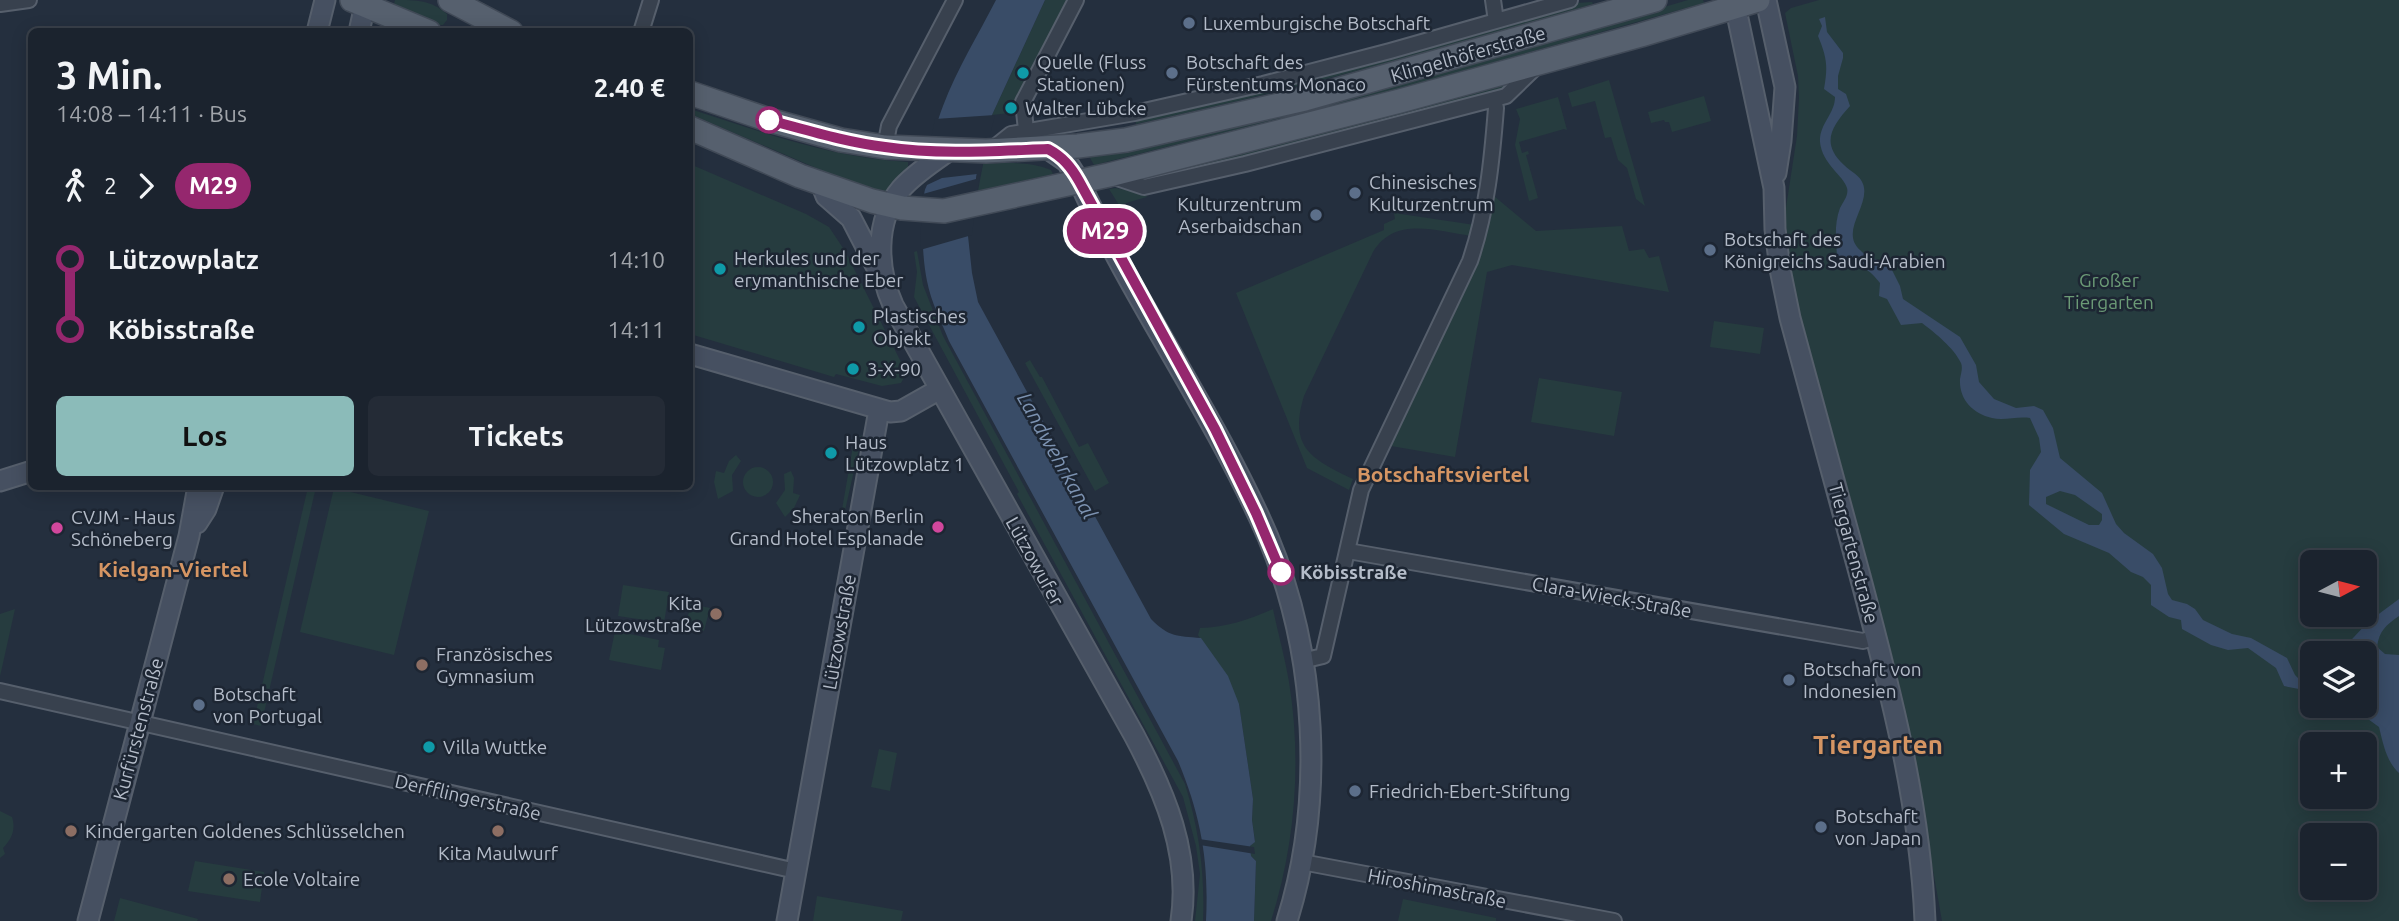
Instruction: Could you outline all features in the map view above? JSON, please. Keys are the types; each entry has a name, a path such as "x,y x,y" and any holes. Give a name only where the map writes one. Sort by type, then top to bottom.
{"main road":[{"path":"318,28 325,0"},
{"path":"450,0 503,28"},
{"name":"Klingelhöferstraße","path":"693,129 821,183 891,206 944,211 1109,175 1400,101 1735,4 1758,0"},
{"name":"Tiergartenstraße","path":"1766,0 1785,87 1774,188 1780,269 1790,318 1903,745 1925,921"},
{"path":"359,28 361,2 420,28"},
{"name":"Klingelhöferstraße","path":"988,151 1048,149 1126,140 1305,99 1648,2"},
{"name":"Tiergartenstraße","path":"1735,4 1774,188"},
{"path":"693,95 769,120 841,140 885,147 923,160"},
{"path":"1048,149 1067,162 1079,181 1215,429 1268,537 1290,603 1310,715 1311,768 1302,862 1287,921"},
{"path":"891,206 923,160 948,150 988,151"},
{"path":"821,183 826,196 839,205 853,222 885,286"},
{"name":"Lützowufer","path":"891,206 882,233 885,286 893,305 1159,784 1178,839 1183,878 1181,921"},
{"path":"693,355 890,412 901,411 940,389"},
{"name":"Lützowstraße","path":"787,921 879,410"},
{"path":"0,481 28,472"},
{"name":"Kurfürstenstraße","path":"88,921 189,536 197,490"},
{"name":"Kurfürstenstraße","path":"189,536 206,509 213,490"}],"street":[{"path":"0,4 29,0"},
{"path":"642,28 651,0"},
{"path":"885,147 889,126 955,0"},
{"path":"1026,130 1023,102 1076,0"},
{"path":"1493,0 1496,21"},
{"name":"Klingelhöferstraße","path":"988,151 1011,134 1026,130 1075,124 1209,97 1390,51 1570,0"},
{"name":"Klingelhöferstraße","path":"1613,0 1648,2"},
{"name":"Klingelhöferstraße","path":"1109,175 1144,187 1506,96 1542,62"},
{"path":"1302,661 1323,656 1361,490 1466,271 1480,232 1491,168 1496,108 1494,99"},
{"name":"Clara-Wieck-Straße","path":"1348,551 1863,641 1876,637"},
{"name":"Derfflingerstraße","path":"0,691 796,871"},
{"name":"Hiroshimastraße","path":"1302,862 1614,921"}],"green space":[{"path":"395,0 429,3 447,14 447,20 443,25 437,25 400,9 394,4"},
{"path":"1045,0 1071,0 1019,112 992,115"},
{"path":"1688,0 1703,0 1704,3 1410,86 1094,165 1089,156 1316,104"},
{"name":"Großer Tiergarten","path":"1819,0 2399,0 2399,921 1942,921 1902,695 1791,281 1785,214 1797,136 1799,98 1798,76 1785,13 1791,8"},
{"path":"1577,3 1593,4 1536,21 1366,68 1136,124 1135,118 1408,52"},
{"path":"1609,80 1645,206 1636,199 1627,168 1618,160 1611,137 1605,138 1595,101 1572,107 1568,93"},
{"path":"1516,81 1510,88 1147,182 1145,179 1148,176 1316,135"},
{"path":"1704,96 1711,121 1672,132 1669,122 1664,120 1651,123 1648,112"},
{"path":"1558,97 1567,130 1519,142 1522,153 1528,151 1529,154 1526,155 1538,198 1529,201 1515,145 1520,119 1516,109"},
{"path":"693,110 825,150 908,162 908,174 889,194 830,174 693,115"},
{"path":"983,164 1026,164 1043,167 1051,170 1053,174 978,191"},
{"path":"693,165 806,214 829,227 845,251 906,374 901,383 882,386 836,374 834,377 693,335"},
{"path":"1109,189 1145,194 1147,197 1119,205"},
{"path":"1494,196 1536,231 1622,226 1629,251 1644,249 1649,258 1659,256 1669,292 1512,265 1487,272 1455,457 1391,446 1478,257"},
{"path":"1394,213 1475,225 1471,236 1417,229 1404,230 1382,241 1373,252 1304,396 1299,428 1302,440 1315,458 1353,479 1349,490 1307,468 1236,293 1384,230 1384,224 1395,219"},
{"path":"917,251 923,285 943,336 1185,784 1200,851 1203,921 1195,921 1200,874 1196,846 1183,797 1017,494 1019,492 914,297 917,272 914,252"},
{"path":"1714,321 1764,328 1760,354 1710,347"},
{"path":"1030,360 1042,377 1079,447 1088,443 1109,483 1095,491 1025,363"},
{"path":"1539,378 1622,392 1614,436 1531,422"},
{"path":"862,435 842,522 840,521 854,440"},
{"path":"736,455 741,461 732,475 733,491 718,499 714,482 716,471 724,473 729,461"},
{"path":"758,467 769,471 773,482 769,493 758,497 747,493 743,482 747,471"},
{"path":"791,471 794,478 793,493 800,495 794,508 785,517 776,503 785,490 784,474"},
{"path":"307,490 315,490 261,726 253,724"},
{"path":"334,490 429,511 394,655 300,632"},
{"path":"623,585 669,592 664,623 618,616"},
{"path":"691,604 710,608 704,631 685,627"},
{"path":"15,609 1,672 0,676 0,614"},
{"path":"1273,609 1293,712 1294,803 1286,863 1271,921 1254,921 1256,861 1251,856 1250,846 1255,841 1253,799 1239,704 1198,635 1200,628 1237,622"},
{"path":"615,631 659,640 658,647 665,648 661,670 609,660"},
{"path":"879,749 897,753 890,791 871,787"},
{"path":"0,811 12,817 14,826 11,837 3,848 5,854 0,858"},
{"path":"195,861 264,872 260,902 188,891"},
{"path":"817,896 903,911 901,921 813,921"},
{"path":"120,898 198,919 114,921"},
{"path":"1403,899 1496,918 1496,921 1398,921"}],"water":[{"name":"Landwehrkanal","path":"996,0 1045,0 992,115 977,172 968,236 978,302 1151,619 1173,634 1201,638 1228,676 1239,704 1253,799 1255,842 1250,846 1251,856 1256,861 1254,921 1206,921 1202,839 1178,761 949,341 929,289 924,262 923,216 931,146 961,65"},
{"path":"1825,17 1827,32 1843,53 1838,89 1846,94 1850,106 1831,135 1832,149 1863,184 1863,200 1854,226 1854,243 1867,255 1889,264 1903,299 1960,337 1976,365 1979,382 1994,399 2016,408 2034,406 2043,410 2053,428 2060,458 2102,493 2116,524 2124,533 2153,554 2162,568 2172,600 2195,609 2203,620 2232,634 2251,638 2287,658 2300,680 2300,689 2284,686 2276,668 2248,648 2228,650 2211,645 2182,629 2181,620 2169,617 2151,605 2151,585 2143,577 2131,572 2109,553 2064,534 2029,505 2030,470 2041,452 2039,438 2030,418 1997,419 1973,409 1964,399 1960,386 1961,363 1949,346 1922,323 1901,325 1887,299 1879,296 1880,283 1874,276 1837,256 1837,220 1847,191 1845,183 1825,157 1820,142 1835,97 1824,89 1826,62 1818,36 1822,26 1819,19","holes":["2060,491 2075,495 2102,514 2099,525 2089,525 2046,504 2046,497"]},
{"path":"2399,599 2399,616 2384,629 2377,647 2377,641 2350,641 2363,627 2377,627 2377,615"},
{"path":"2377,647 2385,654 2399,655 2399,773 2388,757 2379,727 2367,718 2377,718"}],"pier":[{"path":"995,115 979,180 972,235 920,250 923,179 935,119","holes":["977,174 976,179 923,194 927,185 942,178"]},
{"path":"1199,839 1254,847 1255,854 1200,845"}],"bus line":[{"name":"M29","path":"769,120 841,140 885,147 990,151 1048,149 1067,162 1215,429 1268,537 1281,572"}],"place":[{"name":"Luxemburgische Botschaft","path":"1189,23"},
{"name":"Quelle (Fluss Stationen)","path":"1023,73"},
{"name":"Botschaft des Fürstentums Monaco","path":"1172,73"},
{"name":"Walter Lübcke","path":"1011,108"},
{"name":"Chinesisches Kulturzentrum","path":"1355,193"},
{"name":"Kulturzentrum Aserbaidschan","path":"1316,215"},
{"name":"Botschaft des Königreichs Saudi-Arabien","path":"1710,250"},
{"name":"Herkules und der erymanthische Eber","path":"720,269"},
{"name":"Plastisches Objekt","path":"859,327"},
{"name":"3-X-90","path":"853,369"},
{"name":"Haus Lützowplatz 1","path":"831,453"},
{"name":"Sheraton Berlin Grand Hotel Esplanade","path":"938,527"},
{"name":"CVJM - Haus Schöneberg","path":"57,528"},
{"name":"Köbisstraße","path":"1281,572"},
{"name":"Kita Lützowstraße","path":"716,614"},
{"name":"Französisches Gymnasium","path":"422,665"},
{"name":"Botschaft von Indonesien","path":"1789,680"},
{"name":"Botschaft von Portugal","path":"199,705"},
{"name":"Villa Wuttke","path":"429,747"},
{"name":"Friedrich-Ebert-Stiftung","path":"1355,791"},
{"name":"Botschaft von Japan","path":"1821,827"},
{"name":"Kindergarten Goldenes Schlüsselchen","path":"71,831"},
{"name":"Kita Maulwurf","path":"498,831"},
{"name":"Ecole Voltaire","path":"229,879"}],"district":[{"name":"Botschaftsviertel","path":"1443,475"},
{"name":"Kielgan-Viertel","path":"173,570"},
{"name":"Tiergarten","path":"1878,745"}]}
